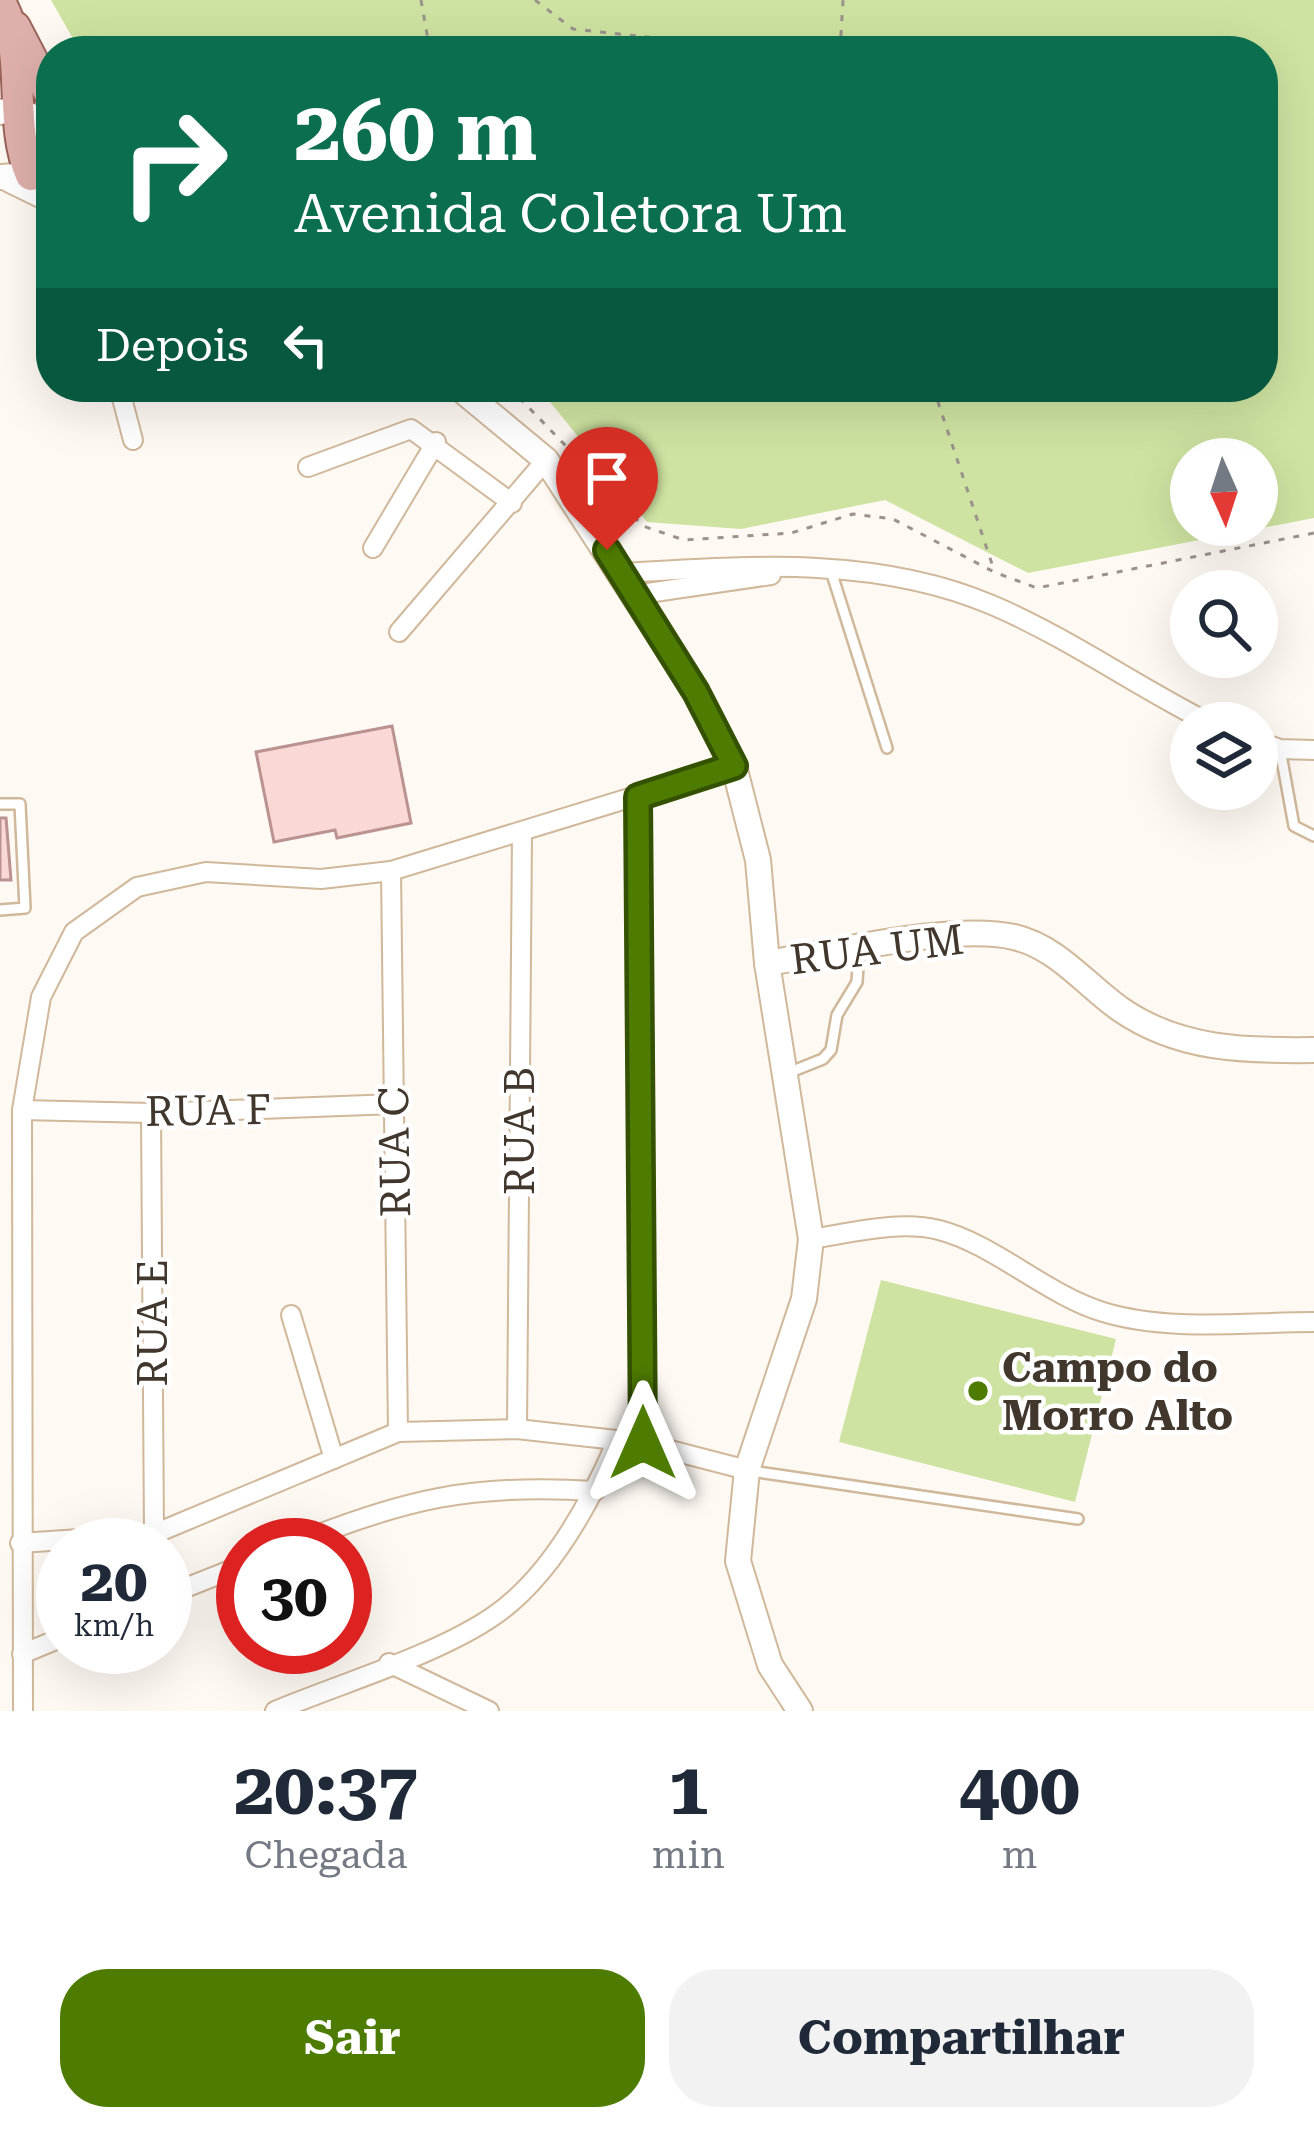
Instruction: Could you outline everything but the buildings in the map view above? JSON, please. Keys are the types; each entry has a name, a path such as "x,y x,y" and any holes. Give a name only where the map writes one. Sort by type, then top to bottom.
{"main road":[{"path":"5,12 36,69"},
{"path":"5,12 8,110 28,167"}],"street":[{"path":"123,402 133,440"},
{"path":"476,402 546,460 628,584 734,766 758,860 767,963 811,1239 804,1299 747,1470 738,1561 770,1665 798,1710"},
{"path":"308,466 411,429 436,442 512,503"},
{"path":"373,548 436,442"},
{"path":"398,632 546,460"},
{"path":"628,584 786,568 830,568 928,582 994,605 1171,702"},
{"path":"1280,749 1314,750"},
{"path":"23,1711 22,1110 41,997 74,932 137,887 206,872 321,879 391,871 734,766"},
{"path":"638,797 643,1443"},
{"name":"RUA B","path":"517,1429 522,834"},
{"name":"RUA C","path":"391,871 398,1432"},
{"name":"RUA UM","path":"767,963 968,934 1012,937 1044,948 1122,1010 1172,1039 1217,1047 1314,1050"},
{"name":"RUA F","path":"22,1110 151,1113 395,1105"},
{"name":"RUA E","path":"151,1113 154,1518"},
{"path":"811,1239 898,1227 940,1230 1058,1296 1141,1321 1314,1322"},
{"path":"291,1315 334,1459"},
{"path":"192,1518 398,1432 517,1429 643,1443 747,1470"},
{"path":"275,1711 494,1616 527,1589 596,1491 616,1443"},
{"path":"367,1518 423,1498 515,1486 596,1491"},
{"path":"20,1543 36,1542"},
{"path":"22,1654 36,1648"},
{"path":"389,1663 489,1711"}],"lane":[{"path":"830,568 887,748"},
{"path":"1280,749 1294,826 1314,836"},
{"path":"0,804 20,804 25,908 0,910"},
{"path":"785,1074 823,1059 830,1050 838,1015 857,982 859,949"},
{"path":"747,1470 1078,1519"}],"path":[{"path":"421,0 427,36"},
{"path":"536,0 573,29 638,36"},
{"path":"841,36 843,0"},
{"path":"523,402 643,526 684,540 791,533 853,514 893,519 994,572 1037,588 1314,533"},
{"path":"938,402 994,572"}],"green space":[{"path":"51,0 1314,0 1314,518 1278,525 1278,438 1170,438 1170,546 1028,573 885,500 741,529 647,522 550,402 1278,402 1278,36 71,36"},
{"name":"Campo do Morro Alto","path":"881,1280 1116,1339 1075,1502 839,1442"}],"place":[{"name":"Campo do Morro Alto","path":"978,1391"}],"route":[{"path":"607,550 696,692 734,766 638,797 643,1443"}]}
